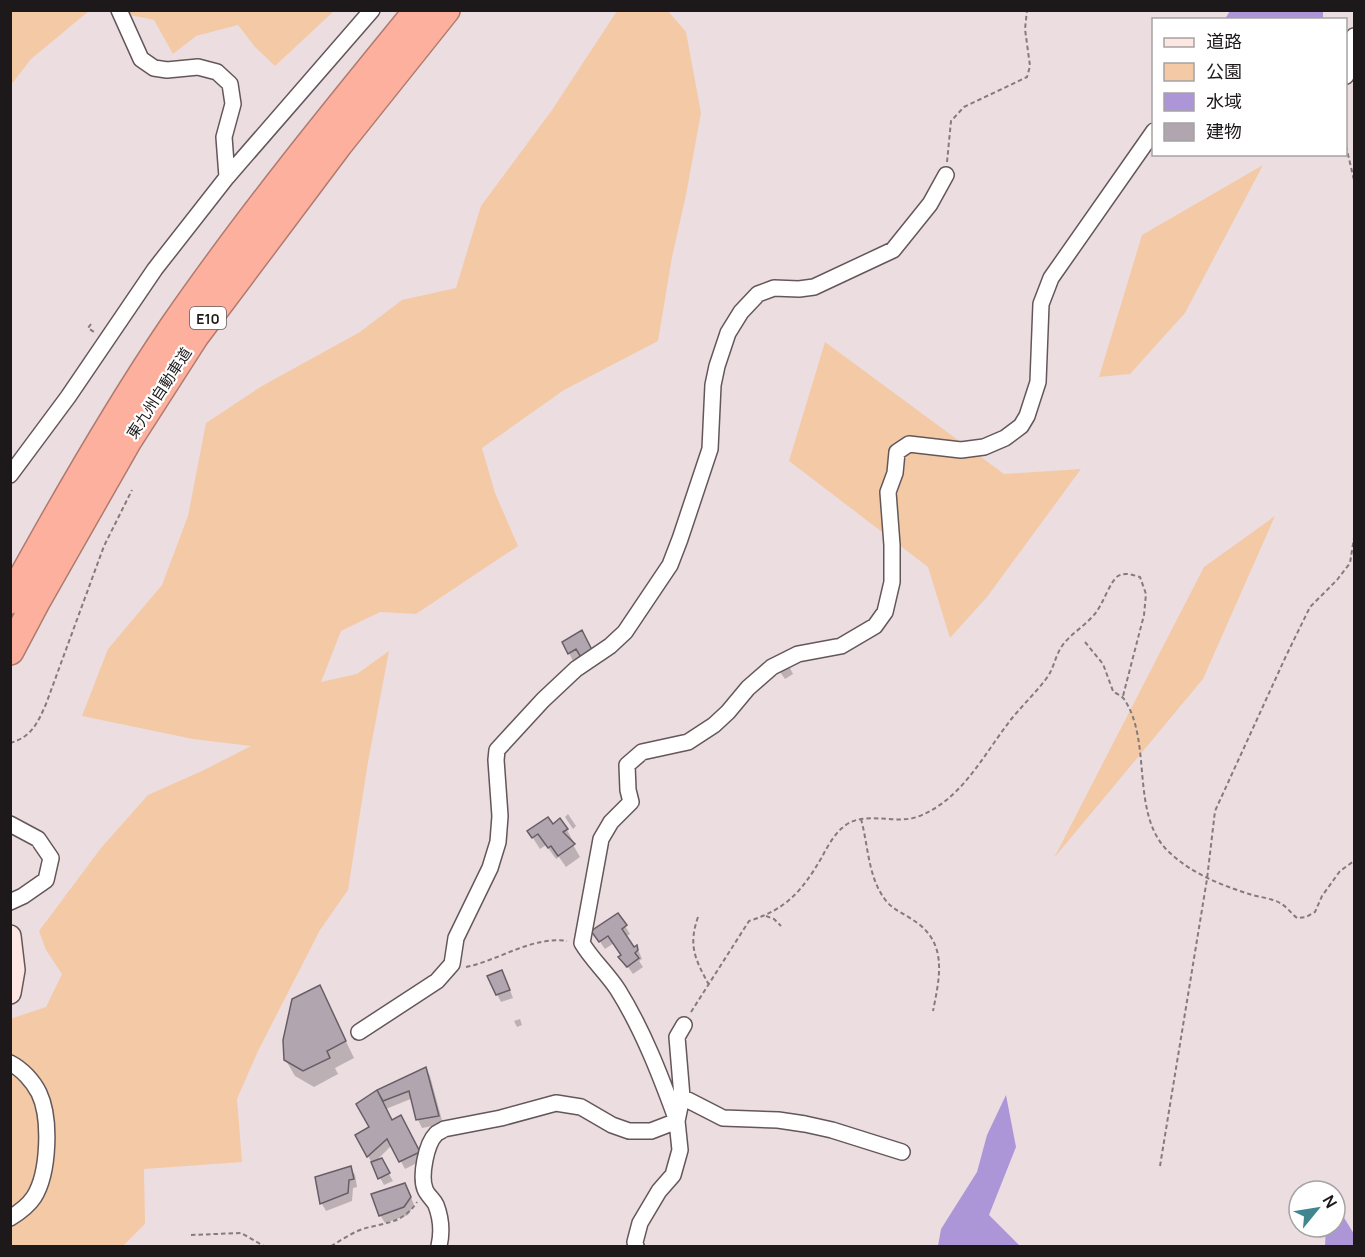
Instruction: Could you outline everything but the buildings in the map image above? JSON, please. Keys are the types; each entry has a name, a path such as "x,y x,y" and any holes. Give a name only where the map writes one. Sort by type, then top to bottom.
{"highway":[{"name":"東九州自動車道","path":"10,600 60,511 173,328 238,237 418,10"},
{"name":"東九州自動車道","path":"10,651 127,442 195,336 339,144 446,10"}],"main road":[{"path":"10,936 14,964 10,993"}],"street":[{"path":"118,10 141,58 154,68 167,70 198,67 217,72 230,84 233,104 224,137 227,177"},
{"path":"10,475 68,397 155,269 227,177 372,10"},
{"path":"1347,71 1354,36"},
{"path":"636,1246 640,1223 659,1191 673,1174 680,1150 677,1121 641,1034 620,993 608,975 590,957 582,943 600,839 611,822 631,802 627,765 642,752 688,742 714,725 748,688 772,667 798,654 841,646 875,626 885,612 892,582 888,492 895,473 897,452 909,444 961,450 984,447 1005,438 1021,426 1027,416 1038,382 1041,304 1051,278 1152,134"},
{"path":"359,1032 437,981 452,964 456,938 490,868 498,842 500,816 497,750 543,700 576,669 610,646 625,632 670,565 710,449 713,385 717,366 728,333 741,312 758,294 774,288 814,287 893,250 924,213 946,176"},
{"path":"10,824 38,839 51,858 46,880 10,902"},
{"path":"677,1121 682,1097 677,1037 684,1025"},
{"path":"10,1063 32,1082 40,1095 46,1129 44,1171 40,1186 27,1206 10,1218"},
{"path":"682,1097 723,1118 778,1120 805,1124 902,1152"},
{"path":"439,1246 440,1220 435,1203 425,1189 424,1162 436,1134 444,1129 501,1118 556,1103 581,1107 612,1125 629,1131 651,1131 677,1121"}],"path":[{"path":"946,176 951,121 964,107 1027,77 1030,66 1024,29 1027,10"},
{"path":"1347,150 1354,180"},
{"path":"10,743 19,740 36,727 104,546 132,490"},
{"path":"1160,1166 1207,879 1215,812 1310,607 1337,580 1350,563 1354,538"},
{"path":"684,1025 749,921 766,916 786,905 800,891 841,829 861,817 894,820 918,816 938,806 966,784 1014,716 1047,679 1062,645 1096,613 1118,576 1130,574 1140,578 1146,594 1139,637 1123,696 1133,721 1140,751 1146,804 1152,824 1163,846 1176,858 1207,879 1280,903 1297,918 1315,912 1322,896 1340,871 1354,861"},
{"path":"1085,642 1103,664 1113,691 1123,696"},
{"path":"861,817 870,862 884,898 904,916 911,918 925,929 936,944 939,955 939,975 933,1011"},
{"path":"766,916 774,919 781,926"},
{"path":"698,917 692,933 692,947 699,967 710,985"},
{"path":"452,964 465,968 527,945 557,940 582,943"},
{"path":"331,1246 360,1230 381,1226 403,1217 416,1205 425,1189"},
{"path":"191,1235 241,1233 264,1246"}],"green space":[{"path":"11,10 89,11 31,59 11,85"},
{"path":"111,11 334,11 275,66 255,47 238,25 196,36 173,54 154,20"},
{"path":"617,11 668,11 686,32 701,113 672,257 658,341 564,390 482,448 495,493 518,546 416,614 380,612 341,631 321,682 357,674 389,651 368,762 348,890 320,930 258,1051 237,1099 242,1162 144,1169 145,1224 123,1246 11,1246 10,1019 46,1007 62,974 46,950 39,931 101,848 148,795 251,746 193,739 82,716 108,649 162,585 188,516 206,423 262,386 360,332 402,300 456,288 481,206 552,110"},
{"path":"1263,165 1185,313 1130,374 1099,377 1142,235"},
{"path":"825,342 1004,474 1081,469 987,597 950,638 928,567 789,461"},
{"path":"1275,516 1203,679 1054,858 1204,567"}],"water":[{"path":"1230,11 1323,11 1323,18 1226,18"},
{"path":"1006,1095 1016,1147 989,1215 1020,1246 938,1246 941,1229 977,1172 987,1135"},
{"path":"1347,1223 1354,1234 1354,1246 1325,1246 1325,1239 1347,1239"}]}
